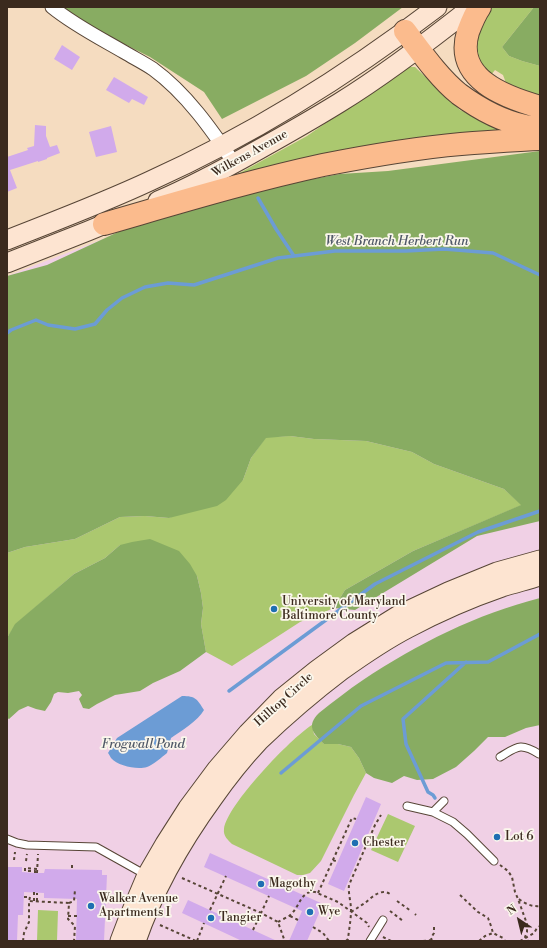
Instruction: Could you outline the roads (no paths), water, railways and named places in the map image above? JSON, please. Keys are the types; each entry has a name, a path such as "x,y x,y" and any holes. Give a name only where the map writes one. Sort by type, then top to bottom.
{"highway":[{"path":"480,7 467,36 467,55 472,69 481,80 491,88 509,97 540,107"},
{"path":"411,27 424,44 440,74 458,93 480,108 502,118 524,126 540,128"},
{"path":"424,44 451,65 467,81 480,90 508,106 530,113 540,114"},
{"path":"104,224 222,190 324,165 461,144 540,139"}],"street":[{"path":"52,7 82,28 157,72 181,94 234,163"},
{"name":"Wilkens Avenue","path":"7,240 151,181 222,146 316,92 376,52 438,7"},
{"name":"Wilkens Avenue","path":"7,263 161,200 234,163 340,102 424,44 472,7"},
{"name":"Hilltop Circle","path":"136,941 165,844 188,808 216,769 248,733 282,699 317,670 399,615 448,592 497,572 540,560"},
{"name":"Hilltop Circle","path":"120,941 128,920 154,879 178,851 200,816 228,778 258,742 291,711 362,655 414,625 455,605 503,587 540,576"}],"lane":[{"path":"500,757 518,746 528,747 538,754"},
{"path":"433,812 444,801"},
{"path":"407,806 433,812 453,822 494,861"},
{"path":"7,839 27,845 96,846 154,879"},
{"path":"370,941 383,920"}],"water":[{"name":"Frogwall Pond","path":"182,696 196,699 204,710 194,722 171,738 167,753 152,765 143,768 133,768 123,765 111,758 108,753 117,738"}],"waterway":[{"path":"258,198 294,256"},
{"name":"West Branch Herbert Run","path":"7,333 36,320 48,325 75,329 95,324 107,310 122,298 145,287 168,283 194,285 278,258 335,251 406,251 444,249 493,253 540,275"},
{"path":"229,691 375,584 478,532 540,511"},
{"path":"281,773 361,706 446,663 488,662 540,634"},
{"path":"435,798 428,792 406,744 403,719 466,662"}],"place":[{"name":"University of Maryland Baltimore County","path":"274,609"},
{"name":"Lot 6","path":"497,837"},
{"name":"Chester","path":"355,843"},
{"name":"Magothy","path":"261,884"},
{"name":"Walker Avenue Apartments I","path":"91,906"},
{"name":"Wye","path":"310,912"},
{"name":"Tangier","path":"211,918"}]}
